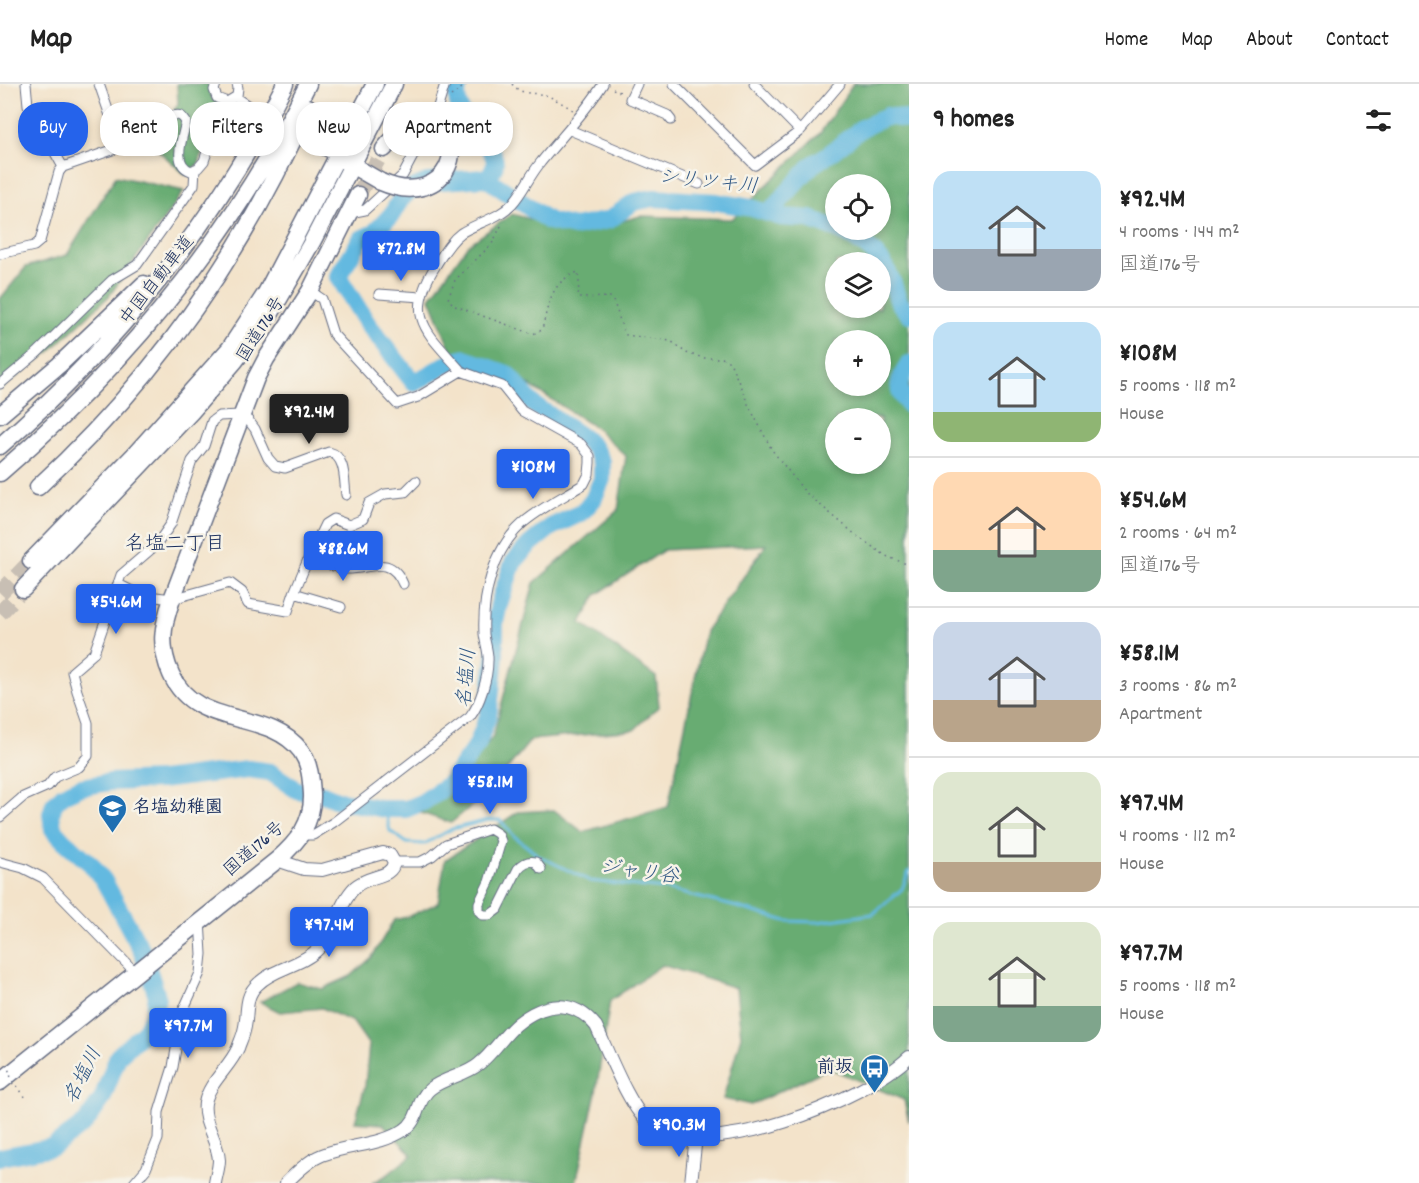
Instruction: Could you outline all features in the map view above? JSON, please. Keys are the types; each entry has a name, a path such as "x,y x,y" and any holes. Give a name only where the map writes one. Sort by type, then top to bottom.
{"highway":[{"name":"中国自動車道","path":"0,446 64,386 133,313 174,262 249,151 285,84"},
{"name":"中国自動車道","path":"0,473 107,373 157,316 228,221 265,164 308,84"},
{"path":"38,487 80,449 117,408 192,314 249,225 272,184 317,84"},
{"name":"国道176号","path":"23,589 183,420 235,361 273,311 312,242 375,84"},
{"name":"国道176号","path":"31,561 134,456 230,348 267,293 344,161 394,84"},
{"path":"344,161 381,182 398,188 419,188 434,183 448,170 451,156"},
{"name":"国道176号","path":"0,1083 277,860 302,835 310,816 312,791 309,767 300,750 269,728 204,709 192,702 178,687 163,653 164,624 240,415 266,359 310,291 358,195"},
{"path":"0,415 59,365 109,318 162,265 212,207"}],"street":[{"path":"26,84 28,105 63,167"},
{"path":"99,84 105,102"},
{"path":"216,84 215,94 224,102 236,98 237,84"},
{"path":"439,102 445,84"},
{"path":"637,84 630,99 667,115 671,120"},
{"path":"674,84 755,165 800,132 840,84"},
{"path":"754,84 800,132"},
{"path":"302,835 313,835 334,822 470,717 477,708 489,661 484,633 486,606 494,567 503,546 522,524 584,484 589,474 590,456 581,444 522,411 502,386 461,370 433,339 424,326 419,310 421,297 433,270 448,247 459,234 512,204 539,164 582,116 605,85"},
{"path":"236,98 242,102"},
{"path":"178,114 183,116 186,122 179,152 180,163 191,171 204,161 206,156"},
{"path":"570,130 699,184"},
{"path":"0,254 34,246 40,241 59,172 63,167 100,154"},
{"path":"334,156 344,161"},
{"path":"350,213 365,210 403,175 413,156"},
{"path":"0,384 37,353 112,280 137,265 194,184 195,169"},
{"path":"310,291 322,299 333,334 397,404 418,396 461,370"},
{"path":"379,294 421,297"},
{"path":"0,817 23,797 48,786 55,777 79,767 88,756 88,723 72,672 94,653 121,574 156,544 171,524 192,461 204,446 212,421 219,416 240,415 249,421 268,458 275,466 285,468 329,452 335,453 341,458 346,495"},
{"path":"118,584 140,595 172,599 230,583 242,592 248,604 288,611 309,557 325,524 333,519 349,525 363,519 369,503 385,494 405,492 416,481"},
{"path":"309,557 344,569 382,565 394,570 400,576 403,584"},
{"path":"294,593 341,607"},
{"path":"394,862 420,862 432,856 446,844 490,829 494,830 501,841 489,882 479,903 479,911 483,915 490,915 498,909 522,864 530,861 536,862 541,869"},
{"path":"215,1183 219,1161 205,1113 205,1101 218,1077 237,1051 245,1030 247,1002 250,994 263,980 317,950 352,890 365,879 389,873 393,869 394,862 390,855 383,853 322,870 304,869 277,860"},
{"path":"0,862 23,868 43,878 140,968"},
{"path":"134,1183 146,1169 158,1139 159,1112 173,1066 182,1013 200,973 202,954 200,920"},
{"path":"286,1183 319,1156 394,1137 415,1120 423,1097 430,1089 480,1064 517,1024 557,1005 581,1011 596,1026 635,1110 658,1129 672,1134 696,1136 749,1131 781,1124 818,1110 885,1077 909,1058"},
{"path":"691,1183 696,1136"}],"path":[{"path":"441,102 467,84"},
{"path":"512,84 527,94 548,96 582,116"},
{"path":"605,85 621,93"},
{"path":"502,211 500,229 492,244 455,280 448,299 455,306 533,334 542,330 553,290 567,275 578,272 578,298 610,297 616,306 620,324 626,335 671,341 686,353 704,358 722,358 730,362 748,404 772,450 805,492 857,536 885,556 909,565"},
{"path":"7,1064 12,1081 26,1098"}],"green space":[{"path":"177,84 211,84 210,95 216,102 190,102 190,156 201,156 199,163 186,175 165,156 178,156"},
{"path":"853,84 909,84 909,1122 904,1100 829,1068 751,1105 723,1099 741,1036 736,988 662,965 610,1001 596,1092 576,1183 372,1183 387,1175 412,1155 383,1124 355,1122 365,1086 369,1045 353,1022 322,1008 280,1012 260,1002 297,982 322,989 351,976 372,957 394,920 407,917 438,903 445,860 518,812 554,810 583,832 668,807 705,631 766,545 664,550 596,595 581,623 656,677 659,706 634,730 531,740 488,792 451,823 421,813 461,778 493,736 534,583 618,510 626,456 596,428 506,370 452,353 430,298 468,245 512,214 580,233 640,216 732,219 821,132"},
{"path":"116,176 184,191 109,296 48,353 0,389 0,299 26,267 67,255"}],"waterway":[{"name":"名塩川","path":"0,1157 53,1147 86,1122 102,1099 118,1056 145,1031 154,1014 157,996 143,953 104,881 91,864 53,829 51,814 54,804 63,795 81,787 110,782 161,780 248,769 270,772 297,790 323,794 337,800 385,809 406,809 423,802 449,784 477,745 488,716 495,657 495,623 513,563 529,545 551,527 581,513 593,500 602,479 602,462 594,448 586,440 533,404 507,374 462,358 414,383 367,323 338,276 361,239 374,233 392,214 400,200 413,188 427,182 486,178 494,168 494,157 462,112 457,99 459,84"},
{"path":"769,213 812,165 862,128 887,116 909,120"},
{"name":"シリツキ川","path":"486,178 549,221 574,227 609,220 634,202 653,198 717,202 752,208 781,217 810,219 825,225"},
{"name":"シリツキ川","path":"857,240 875,254 886,268 898,300 909,314"},
{"name":"シリツキ川","path":"909,364 899,385 901,394 909,405"},
{"name":"ジャリ谷","path":"385,809 390,831 407,843 424,844 452,829 488,820 500,820 514,836 539,856 590,881 665,889 786,921 818,922 873,914 902,889 909,871"}],"tunnel":[{"path":"358,195 383,151"},
{"path":"0,593 31,561"},
{"path":"0,613 23,589"}],"place":[{"name":"名塩幼稚園","path":"112,834"},
{"name":"前坂","path":"874,1094"}],"district":[{"name":"名塩二丁目","path":"175,545"}]}
